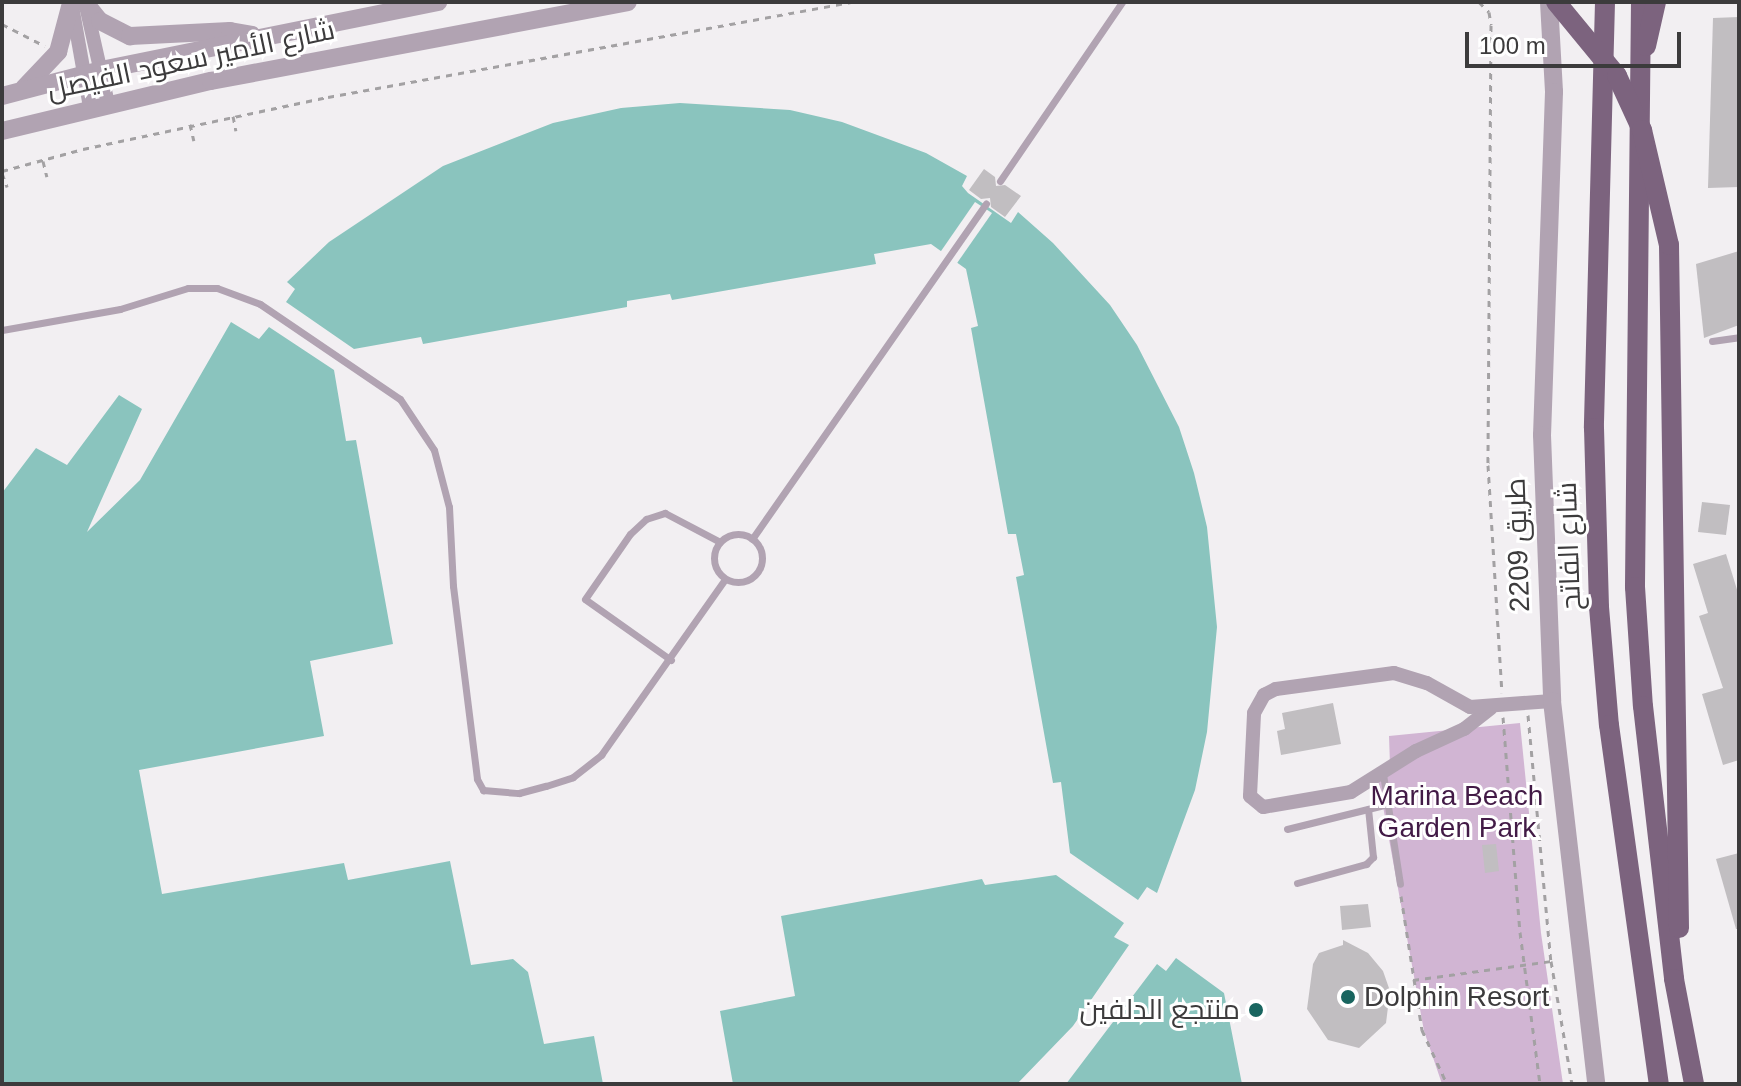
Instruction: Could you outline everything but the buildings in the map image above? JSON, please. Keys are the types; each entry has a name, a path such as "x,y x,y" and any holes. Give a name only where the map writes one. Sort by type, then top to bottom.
{"main road":[{"path":"1556,2 1617,76 1642,130 1669,245 1682,872 1674,979"},
{"path":"1641,2 1635,587 1643,706 1674,979 1694,1084"},
{"path":"1640,56 1652,33 1656,2"},
{"name":"شارع الفاتح","path":"1604,12 1594,428 1599,607 1609,725 1659,1084"}],"street":[{"name":"شارع الأمير سعود الفيصل","path":"11,93 92,72 438,2"},
{"name":"شارع الأمير سعود الفيصل","path":"2,131 99,106 628,2"},
{"name":"طريق 2209","path":"1549,2 1554,92 1542,435 1552,701 1596,1084"},
{"path":"1598,2 1604,12"},
{"path":"78,3 100,21 130,36 230,31 258,38"},
{"path":"11,93 58,52 78,3"},
{"path":"78,3 99,106"},
{"path":"1497,707 1351,792 1258,805 1250,790 1259,702 1276,689 1394,673 1427,683 1453,702 1497,707 1552,701"}],"lane":[{"path":"1000,181 1122,2"},
{"path":"752,539 985,203"},
{"path":"2,330 120,309 188,288 217,288 260,304 400,399 434,450 446,493 477,779 483,790 519,793 573,777 601,755 671,660 725,579"},
{"path":"1712,341 1739,337"},
{"path":"671,660 585,599 630,534 646,519 665,513 720,542"},
{"path":"733,534 752,539 762,555 758,571 746,581 725,579 714,564 720,542 733,534"},
{"path":"1383,774 1400,884"},
{"path":"1287,829 1388,804"},
{"path":"1297,883 1366,864 1373,857 1368,809"}],"path":[{"path":"7,187 2,172 190,124 852,2"},
{"path":"1479,2 1489,12 1491,25 1488,465 1497,707 1540,1084"},
{"path":"2,24 58,52"},
{"path":"233,116 236,131"},
{"path":"190,124 194,141"},
{"path":"43,160 47,177"},
{"path":"1527,704 1551,961 1572,1084"},
{"path":"1400,884 1413,980 1425,1039 1447,1084"},
{"path":"1413,980 1551,961"}],"green space":[{"name":"Marina Beach Garden Park","path":"1520,723 1541,933 1563,1084 1442,1084 1424,1031 1376,768 1390,765 1389,736"}],"water":[{"path":"680,103 790,110 842,122 926,153 967,176 962,186 968,193 1011,223 1018,212 1053,243 1110,305 1137,345 1179,427 1194,473 1207,527 1217,627 1207,732 1195,790 1157,893 1147,887 1138,900 1070,853 1061,782 1053,783 1016,577 1024,575 1016,534 1008,534 971,328 978,326 966,269 931,244 874,254 876,264 672,300 670,294 627,301 627,307 423,344 421,337 354,349 286,302 295,289 287,282 329,242 443,166 553,123 621,108"},
{"path":"231,322 259,339 269,327 334,370 346,441 356,440 393,644 310,661 324,736 139,770 162,894 344,863 348,880 450,861 471,965 513,959 528,972 544,1044 594,1036 603,1084 2,1084 2,493 36,448 67,465 119,395 142,409 87,532 140,480"},
{"path":"1056,875 1124,923 1114,937 1129,945 1073,1026 1017,1084 733,1084 720,1011 795,996 781,916 982,879 985,885"},
{"path":"1176,958 1224,993 1242,1084 1066,1084 1157,964 1166,971"}],"pier":[{"path":"975,202 992,213 955,266 939,254"}],"place":[{"name":"Dolphin Resort","path":"1348,997"},
{"name":"منتجع الدلفين","path":"1256,1010"}]}
